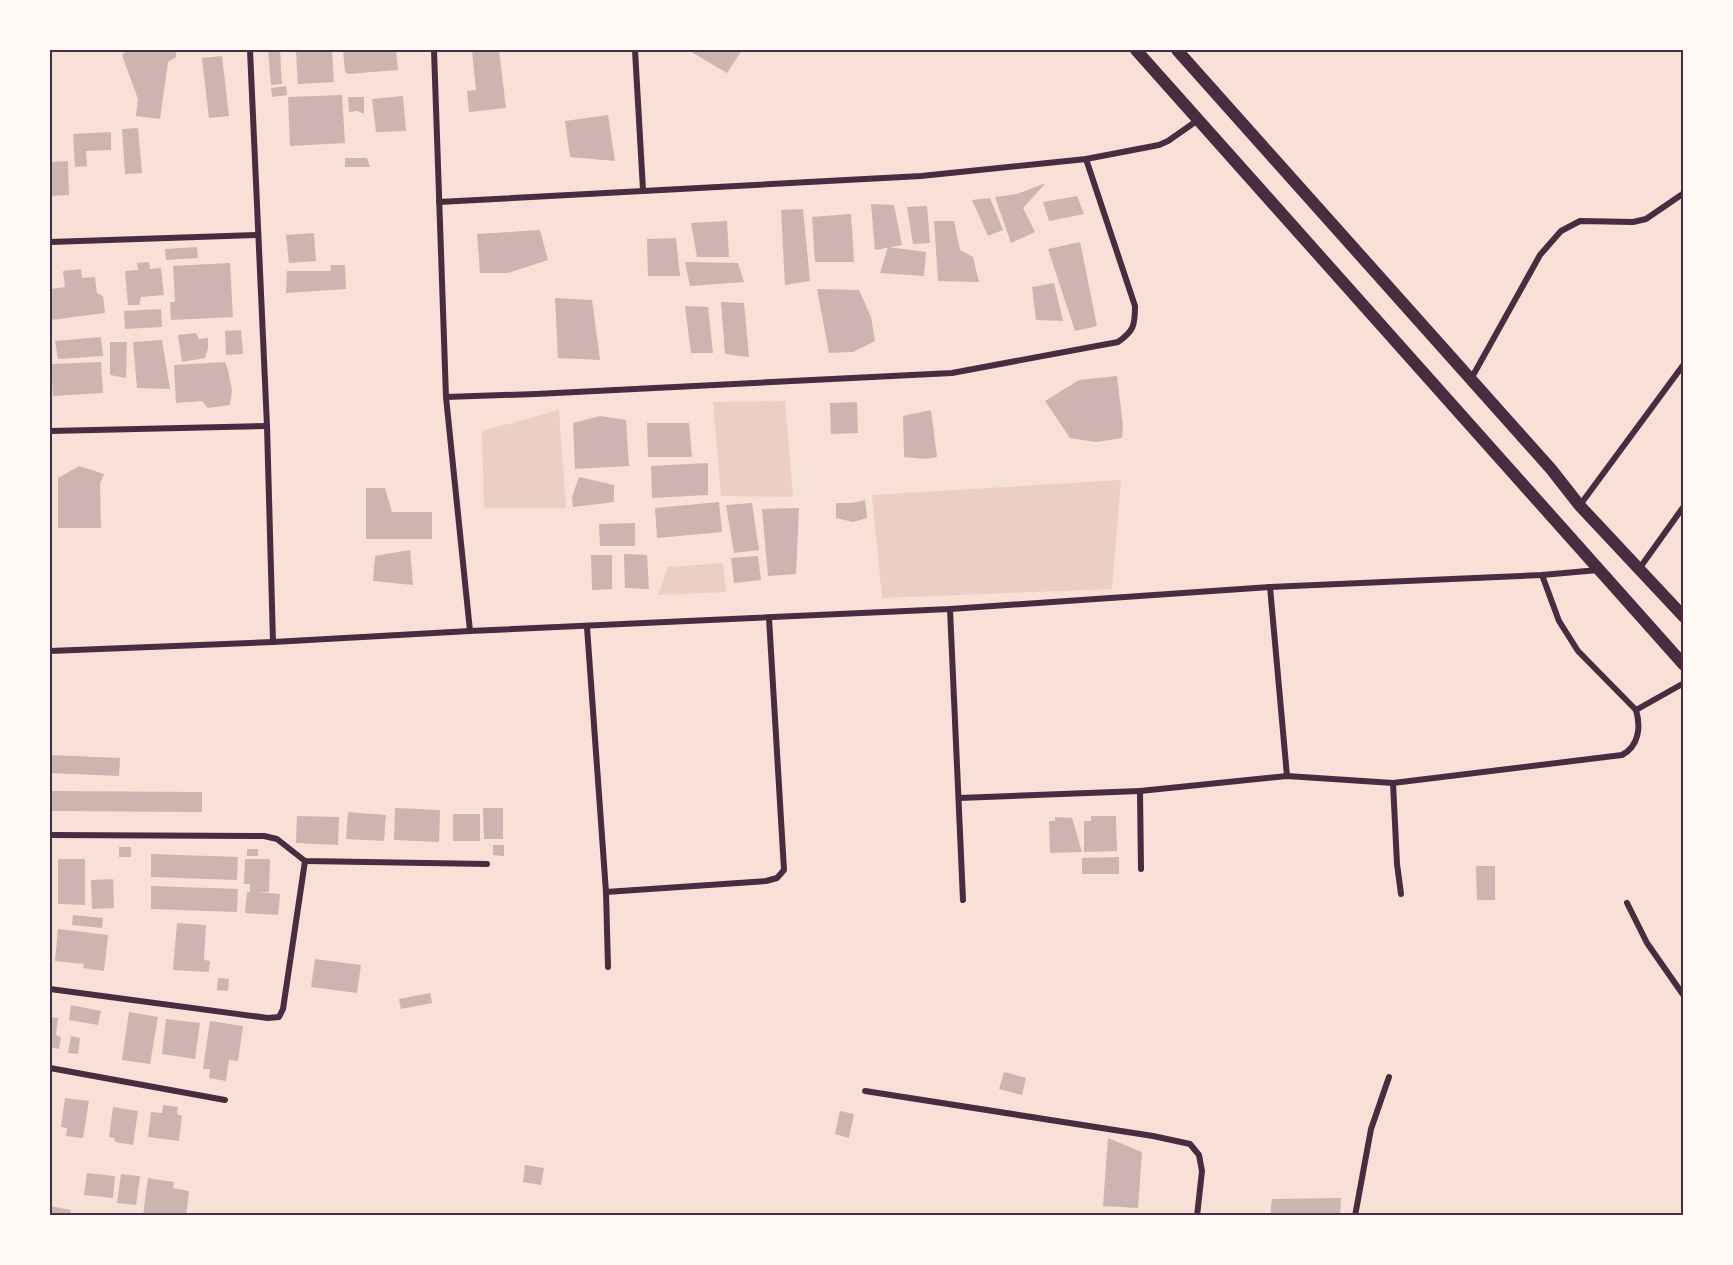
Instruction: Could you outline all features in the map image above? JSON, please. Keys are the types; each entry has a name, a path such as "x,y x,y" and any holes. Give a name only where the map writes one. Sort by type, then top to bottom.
{"main road":[{"path":"1136,50 1683,665"},
{"path":"1177,50 1551,469 1580,506 1683,617"}],"street":[{"path":"250,50 267,426 273,642"},
{"path":"434,50 446,397 470,631"},
{"path":"635,50 643,190"},
{"path":"439,202 921,176 1086,159 1159,146 1198,120"},
{"path":"446,397 952,374 1119,342 1130,333 1135,321 1135,306 1086,159"},
{"path":"1471,379 1540,255 1561,231 1580,221 1633,222 1647,219 1683,194"},
{"path":"50,242 258,236"},
{"path":"1580,506 1683,364"},
{"path":"50,431 267,426"},
{"path":"1639,568 1683,506"},
{"path":"50,651 950,609 1270,587 1542,575 1598,570"},
{"path":"958,798 1140,791 1287,776 1393,783 1622,755 1635,744 1639,721 1636,710 1578,651 1559,621 1542,575"},
{"path":"1270,587 1287,776"},
{"path":"950,609 963,900"},
{"path":"606,892 766,881 777,878 784,870 770,618"},
{"path":"588,627 606,892 608,967"},
{"path":"1636,710 1683,682"},
{"path":"1393,783 1397,864 1401,894"},
{"path":"1140,791 1141,869"},
{"path":"50,835 264,836 277,839 305,861 487,864"},
{"path":"50,989 268,1018 279,1017 284,1009 305,861"},
{"path":"1627,903 1647,943 1683,996"},
{"path":"50,1068 225,1100"},
{"path":"1355,1215 1371,1129 1389,1077"},
{"path":"865,1091 1153,1136 1190,1144 1199,1155 1202,1171 1197,1215"}],"shaded area":[{"path":"785,401 793,497 721,496 713,402"},
{"path":"559,410 566,508 484,508 482,431"},
{"path":"1121,480 1112,589 882,598 872,495"},
{"path":"723,563 726,592 658,595 668,567"}],"building":[{"path":"128,50 176,50 176,57 168,62 160,119 136,116 138,99 122,55"},
{"path":"268,50 280,50 282,84 271,85"},
{"path":"296,50 332,50 334,82 298,84"},
{"path":"343,50 396,50 398,70 348,74 345,72"},
{"path":"472,50 499,50 506,108 469,112 467,91 476,90"},
{"path":"688,50 742,50 727,73"},
{"path":"222,56 229,116 209,118 202,58"},
{"path":"286,86 287,95 272,97 271,88"},
{"path":"342,95 345,143 290,146 288,97"},
{"path":"403,96 406,131 376,132 372,99"},
{"path":"348,97 364,97 364,114 357,111 349,112"},
{"path":"608,115 615,161 570,157 565,121"},
{"path":"138,128 142,173 125,174 122,129"},
{"path":"111,132 111,150 86,151 87,166 75,167 73,134"},
{"path":"345,158 367,158 370,167 345,167"},
{"path":"68,161 69,195 50,196 50,162"},
{"path":"1046,183 1023,208 1035,232 1011,243 995,197 1017,194"},
{"path":"1077,196 1084,214 1049,221 1043,202"},
{"path":"990,198 1003,230 988,236 972,200"},
{"path":"871,204 894,205 902,245 875,250"},
{"path":"927,206 930,243 913,244 907,207"},
{"path":"803,209 810,281 785,285 781,210"},
{"path":"851,214 854,262 815,262 812,217"},
{"path":"727,221 729,257 697,257 691,223"},
{"path":"934,221 954,221 960,250 973,257 979,282 938,281"},
{"path":"540,230 548,260 508,273 480,273 477,234"},
{"path":"314,233 316,261 289,263 286,235"},
{"path":"676,238 680,276 648,276 647,239"},
{"path":"1080,242 1097,326 1075,331 1048,249"},
{"path":"197,247 198,258 166,260 165,249"},
{"path":"888,247 926,252 924,276 880,273"},
{"path":"149,262 150,269 161,268 164,295 141,297 139,305 128,305 125,271 138,270 137,263"},
{"path":"685,262 738,263 744,282 690,286"},
{"path":"230,263 233,317 171,320 170,302 175,302 173,266"},
{"path":"331,265 345,265 346,289 286,293 287,271 330,271"},
{"path":"81,269 82,278 95,277 97,293 103,296 105,313 51,320 50,289 65,287 63,271"},
{"path":"1054,283 1063,321 1036,320 1032,287"},
{"path":"817,289 859,290 871,317 875,341 853,352 829,353"},
{"path":"555,298 592,300 600,360 558,358"},
{"path":"721,302 744,303 749,357 725,354"},
{"path":"685,306 708,307 713,353 691,353"},
{"path":"161,309 162,327 125,329 124,311"},
{"path":"241,330 243,354 226,355 225,331"},
{"path":"196,333 199,339 208,338 205,358 182,362 178,335"},
{"path":"101,337 103,356 58,359 55,341"},
{"path":"162,340 170,389 137,388 133,342"},
{"path":"110,342 127,342 126,378 110,375"},
{"path":"101,362 103,393 53,396 51,364"},
{"path":"225,362 232,390 230,405 208,408 202,401 176,403 174,365"},
{"path":"1117,376 1123,426 1122,438 1096,442 1070,438 1045,401 1079,380"},
{"path":"857,402 858,433 831,434 830,403"},
{"path":"931,410 937,457 925,459 904,457 903,416"},
{"path":"600,416 626,420 629,466 575,469 573,423"},
{"path":"647,423 689,423 692,457 648,457"},
{"path":"708,463 708,495 652,498 651,466"},
{"path":"79,466 104,474 100,484 101,528 58,528 58,478"},
{"path":"579,477 614,485 614,502 573,507 572,497"},
{"path":"366,488 385,488 392,512 432,512 432,539 366,539"},
{"path":"865,500 867,518 853,522 836,518 836,503"},
{"path":"719,502 722,532 657,538 655,508"},
{"path":"752,503 759,550 734,553 726,505"},
{"path":"799,508 796,574 768,576 762,509"},
{"path":"635,523 635,546 600,546 599,524"},
{"path":"410,550 413,585 373,581 375,556"},
{"path":"624,554 647,555 649,589 625,588"},
{"path":"591,555 612,555 612,589 592,590"},
{"path":"758,556 761,580 734,583 731,558"},
{"path":"50,755 120,758 119,776 50,773"},
{"path":"50,791 202,792 202,812 50,811"},
{"path":"395,808 440,810 439,842 394,840"},
{"path":"483,808 503,808 503,839 484,839"},
{"path":"348,812 386,815 384,841 346,839"},
{"path":"453,814 480,814 480,841 453,841"},
{"path":"297,816 339,817 338,845 296,843"},
{"path":"1091,816 1116,816 1117,851 1084,852 1084,821 1091,821"},
{"path":"1055,817 1072,818 1082,852 1050,853 1049,821 1055,821"},
{"path":"493,845 504,845 504,856 493,855"},
{"path":"119,847 131,847 131,857 119,857"},
{"path":"247,849 258,849 258,856 247,856"},
{"path":"151,854 238,857 237,880 151,877"},
{"path":"1119,857 1119,874 1082,874 1082,858"},
{"path":"58,859 85,859 85,905 58,904"},
{"path":"245,859 270,859 269,892 257,892 280,894 278,915 245,913 250,884 244,884"},
{"path":"1476,866 1495,866 1495,900 1477,900"},
{"path":"113,879 114,908 92,909 91,880"},
{"path":"151,886 238,889 237,912 151,909"},
{"path":"73,915 103,918 102,928 72,925"},
{"path":"177,923 206,925 204,960 210,961 209,972 173,970"},
{"path":"58,929 108,935 104,971 83,968 84,964 55,961"},
{"path":"315,959 361,965 357,993 311,987"},
{"path":"218,978 229,979 228,991 217,990"},
{"path":"430,993 432,1003 401,1009 399,999"},
{"path":"71,1005 101,1011 98,1025 69,1020"},
{"path":"129,1012 158,1017 150,1064 122,1060"},
{"path":"50,1017 58,1018 56,1035 61,1037 59,1049 50,1047"},
{"path":"166,1019 200,1023 195,1059 162,1054"},
{"path":"210,1021 243,1026 238,1061 229,1060 226,1081 209,1078 210,1069 203,1069"},
{"path":"71,1036 80,1038 78,1054 68,1053"},
{"path":"1004,1072 1026,1078 1022,1095 999,1089"},
{"path":"65,1098 89,1101 83,1138 66,1136 67,1128 61,1127"},
{"path":"163,1105 178,1107 177,1114 182,1116 179,1141 148,1137 151,1112 162,1113"},
{"path":"113,1107 138,1111 133,1145 115,1142 114,1138 109,1137"},
{"path":"840,1111 854,1114 849,1138 835,1134"},
{"path":"1108,1138 1142,1152 1138,1208 1103,1206"},
{"path":"525,1165 544,1168 541,1185 523,1182"},
{"path":"87,1173 115,1176 113,1198 84,1195"},
{"path":"121,1174 140,1176 136,1205 117,1203"},
{"path":"148,1178 174,1182 173,1188 189,1191 186,1216 143,1216"},
{"path":"1341,1198 1340,1216 1270,1216 1272,1199"},
{"path":"50,1206 71,1210 70,1216 50,1216"}]}
